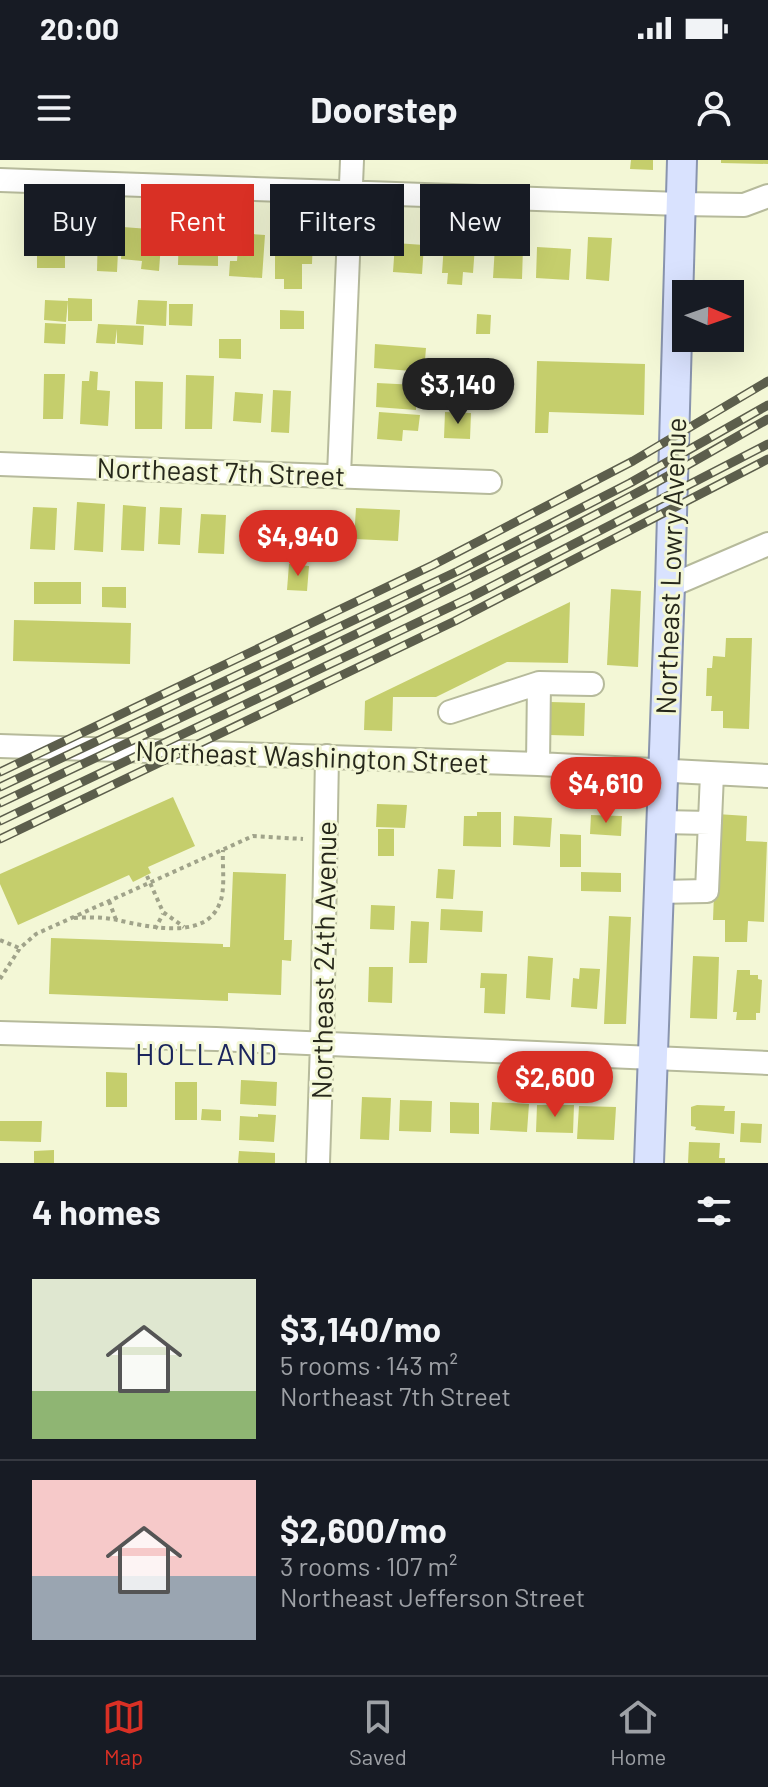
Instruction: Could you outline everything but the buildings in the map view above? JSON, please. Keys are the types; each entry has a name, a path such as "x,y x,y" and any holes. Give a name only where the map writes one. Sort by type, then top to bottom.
{"main road":[{"name":"Northeast Lowry Avenue","path":"649,1163 682,160"}],"street":[{"path":"351,184 352,160"},
{"path":"0,180 270,189"},
{"path":"404,194 744,205 768,196"},
{"path":"339,475 348,256"},
{"name":"Northeast 7th Street","path":"0,464 490,482"},
{"path":"670,586 768,544"},
{"path":"538,764 539,683"},
{"path":"450,712 539,683 592,684"},
{"name":"Northeast Washington Street","path":"0,746 538,764 768,776"},
{"name":"Northeast 24th Avenue","path":"318,1163 327,756"},
{"path":"768,767 768,776"},
{"path":"658,892 707,891 712,774"},
{"path":"661,822 710,823"},
{"path":"0,1033 322,1043 768,1063"}],"path":[{"path":"0,979 20,948 36,934 253,836 303,839"},
{"path":"71,918 116,920 155,929 184,927 207,921 221,903 223,850"},
{"path":"147,876 163,912 184,927"},
{"path":"109,901 116,920"},
{"path":"155,929 163,912"},
{"path":"0,940 20,948"}],"railway":[{"path":"0,772 433,565 633,461 768,381"},
{"path":"0,787 458,571 630,483 768,405"},
{"path":"0,803 475,576 648,487 768,419"},
{"path":"0,821 469,598 768,444"},
{"path":"0,839 455,621 768,459"}],"district":[{"name":"HOLLAND","path":"207,1053"}]}
